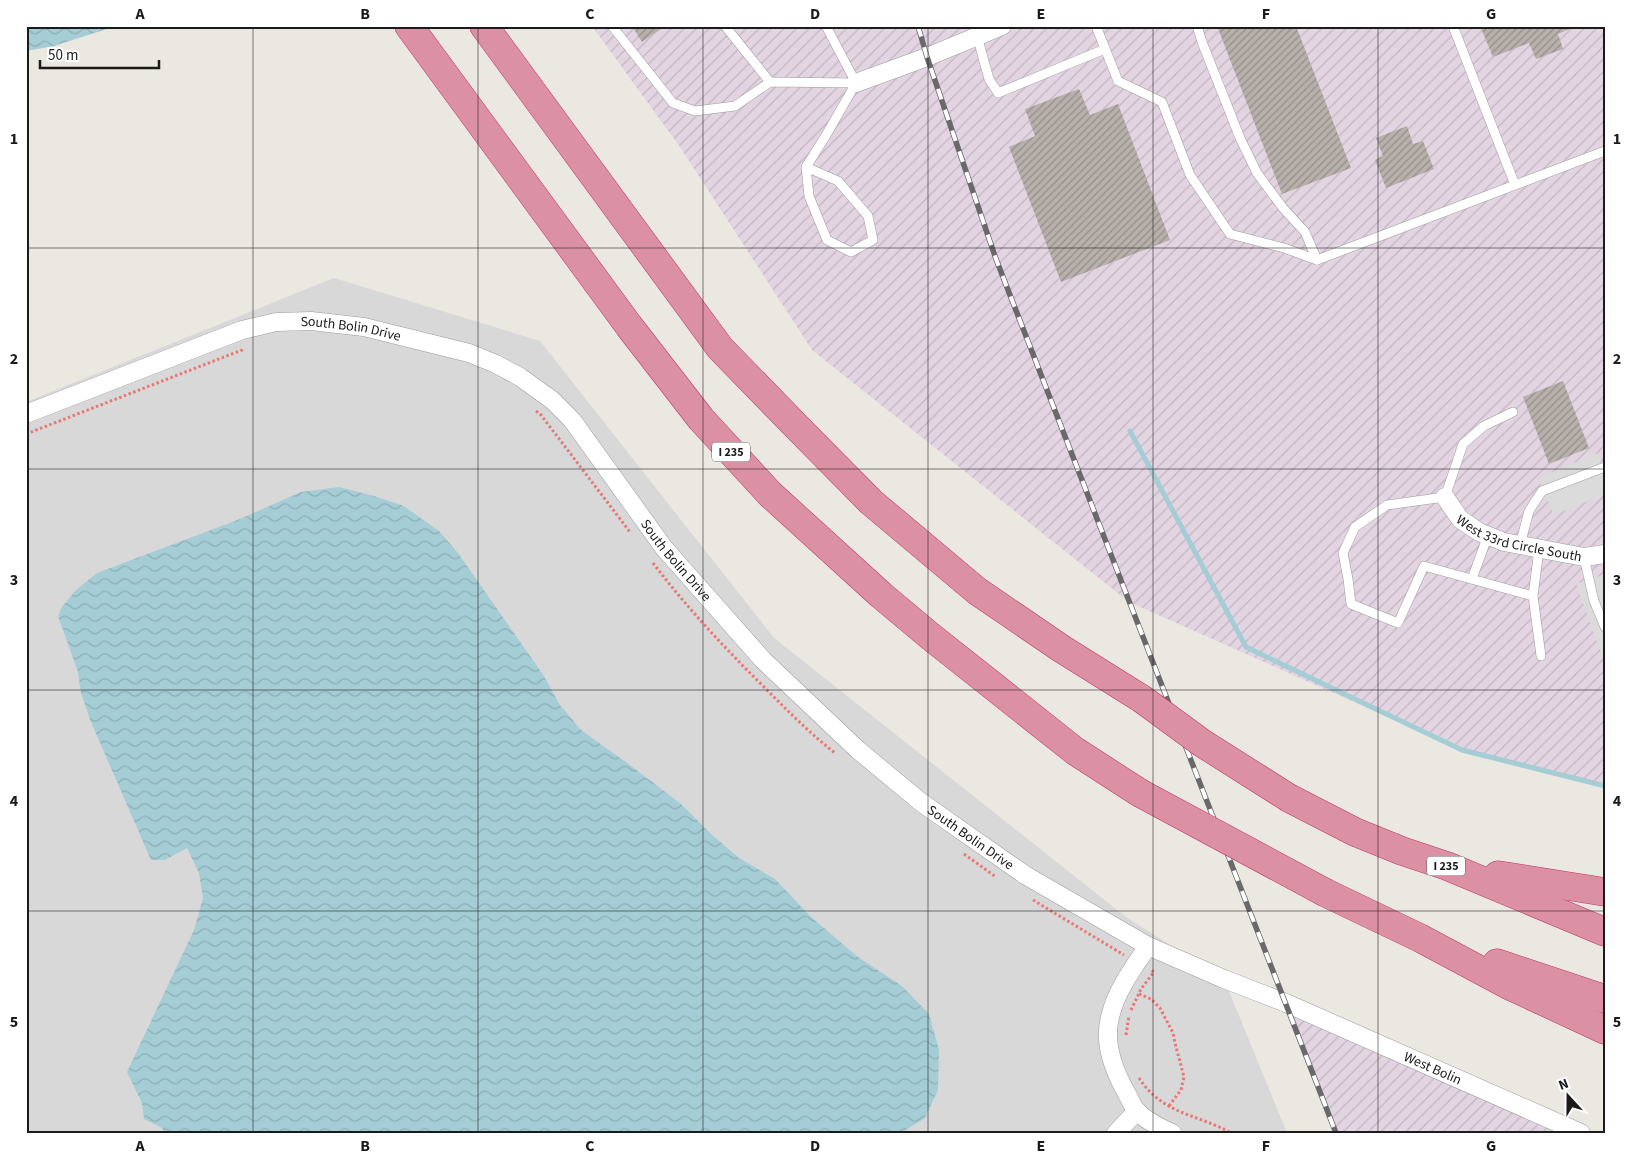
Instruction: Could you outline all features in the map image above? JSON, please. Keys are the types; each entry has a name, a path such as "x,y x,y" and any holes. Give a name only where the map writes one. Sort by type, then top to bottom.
{"highway":[{"name":"I 235","path":"409,26 629,326 701,419 770,494 881,595 930,636 1075,751 1140,793 1326,893 1420,938 1605,998"},
{"name":"I 235","path":"484,26 720,348 871,502 977,591 1289,798 1355,832 1402,851 1447,866 1605,932"},
{"path":"1447,866 1605,892"},
{"path":"1420,938 1508,985 1605,1030"}],"street":[{"path":"856,83 1002,26"},
{"name":"South Bolin Drive","path":"26,414 242,330 276,322 311,321 364,327 469,353 496,364 520,377 552,400 572,420 664,548 763,660 858,750 922,803 1025,875 1148,946 1224,979 1286,1002"},
{"name":"West 33rd Circle South","path":"1445,498 1460,520 1504,542 1584,557 1605,554"},
{"path":"1148,946 1117,996 1109,1018 1108,1032 1111,1062 1117,1077 1137,1111 1161,1128 1172,1133"},
{"name":"West Bolin","path":"1286,1002 1580,1133"},
{"path":"1116,1133 1137,1111"}],"lane":[{"path":"612,26 673,103 695,111 735,106 770,82 856,83"},
{"path":"725,26 770,82"},
{"path":"826,26 856,83"},
{"path":"1096,26 1118,81 1162,102 1190,175 1230,234 1284,248 1317,260 1605,151"},
{"path":"1197,26 1236,129 1257,173 1283,208 1305,232 1317,260"},
{"path":"1453,26 1515,185"},
{"path":"977,36 989,79 998,93 1105,48"},
{"path":"806,167 838,181 868,216 873,240 851,252 827,240 809,196 806,167 826,137 856,83"},
{"path":"1514,412 1484,426 1463,444 1445,498 1387,505 1355,527 1343,553 1351,604 1398,623 1424,566 1534,596"},
{"path":"1520,545 1529,511 1542,491 1605,467"},
{"path":"1472,579 1488,535"},
{"path":"1540,549 1534,596 1541,656"},
{"path":"1584,557 1594,601 1605,627"}],"path":[{"path":"26,434 242,350 247,344"},
{"path":"535,410 541,415 634,537"},
{"path":"650,558 675,592 727,649 805,728 838,755"},
{"path":"963,854 1001,880"},
{"path":"1032,900 1073,926 1154,972 1129,1013 1126,1035 1127,1043"},
{"path":"1139,994 1150,999 1160,1008 1174,1032 1184,1077 1182,1090 1169,1106"},
{"path":"1137,1076 1163,1103 1183,1114 1231,1133"}],"shaded area":[{"path":"592,26 1605,26 1605,786 1462,750 1129,602 812,350 680,147"},
{"path":"334,278 540,341 774,638 1126,917 1224,979 1287,1133 26,1133 26,402"},
{"path":"1597,453 1605,473 1605,494 1554,515 1538,478"},
{"path":"1605,574 1605,664 1576,584"},
{"path":"1281,990 1563,1133 1336,1133"}],"water":[{"path":"26,26 116,26 54,46 26,51"},
{"path":"339,487 404,506 439,531 458,553 544,676 560,705 581,730 681,804 711,834 739,858 775,879 811,917 858,957 902,986 929,1014 939,1050 938,1090 925,1118 901,1133 165,1133 162,1128 144,1119 142,1103 127,1072 194,930 203,898 199,873 187,848 165,860 151,860 91,722 81,693 78,672 58,616 62,607 76,590 97,573 240,519 301,492"}],"building":[{"path":"632,26 665,26 642,42"},
{"path":"1217,26 1296,26 1351,168 1282,194"},
{"path":"1480,26 1576,26 1558,34 1563,49 1536,59 1529,43 1493,57"},
{"path":"1079,89 1090,115 1118,104 1170,240 1061,282 1009,147 1035,136 1025,109"},
{"path":"1407,126 1413,144 1423,141 1434,169 1386,188 1375,160 1383,156 1376,138"},
{"path":"1563,381 1589,448 1549,464 1523,397"}],"waterway":[{"path":"1130,431 1246,647 1462,750 1605,786"}],"railway":[{"path":"918,26 996,259 1336,1133"}]}
